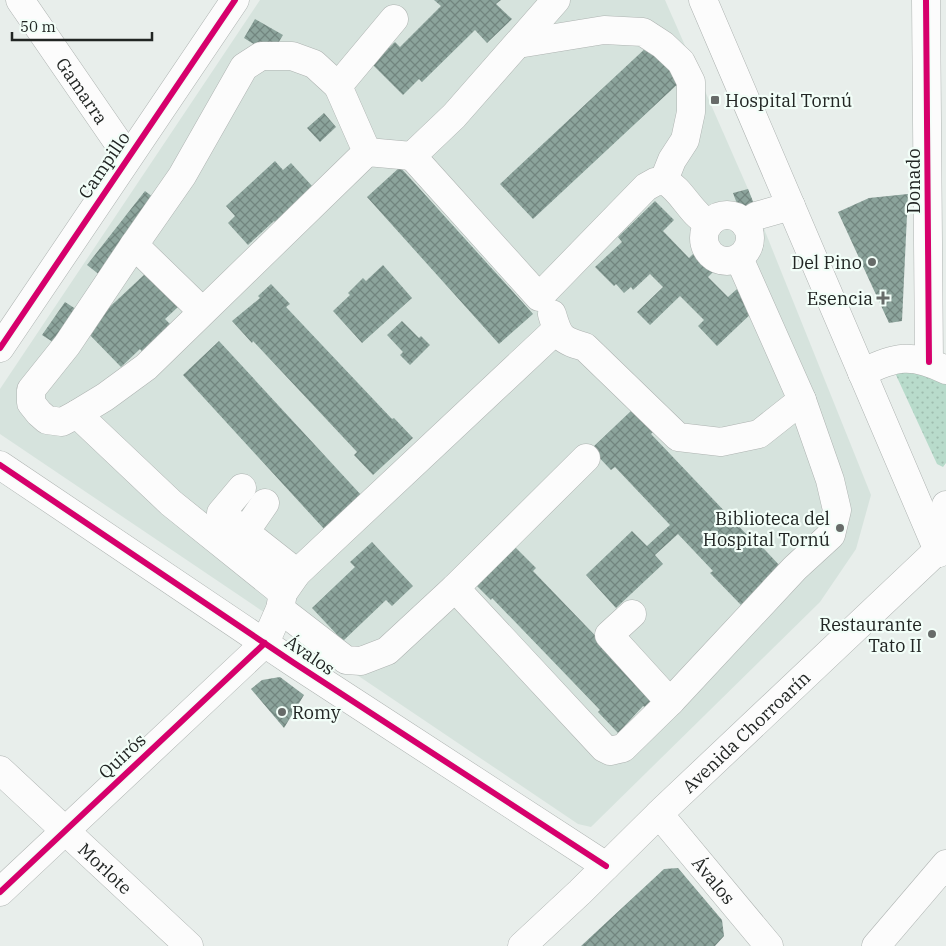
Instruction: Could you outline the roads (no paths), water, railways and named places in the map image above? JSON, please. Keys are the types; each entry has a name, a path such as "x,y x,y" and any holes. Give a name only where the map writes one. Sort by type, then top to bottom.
{"street":[{"name":"Gamarra","path":"20,0 128,157"},
{"name":"Campillo","path":"0,348 235,0"},
{"path":"412,156 454,116 556,0"},
{"path":"703,0 942,555"},
{"name":"Donado","path":"926,0 938,366"},
{"path":"338,86 394,18"},
{"path":"518,44 604,30 643,32 663,45 681,62 692,82 691,112 684,140 672,160 664,180"},
{"path":"367,152 338,86 314,64 292,56 261,56 244,67 182,176 67,345 31,390 31,403 47,420 62,422 105,397 146,367 367,152 412,156 550,310 556,330 566,342 585,347 678,438 721,442 759,434 802,400"},
{"path":"539,297 646,187 655,182 664,180 672,185 695,213 709,224"},
{"path":"745,224 756,216 791,206"},
{"path":"726,215 739,218 745,224 750,235 750,242 747,250 739,258 728,261 721,260 714,257 705,246 705,231 709,224 720,216 726,215"},
{"path":"134,245 202,311"},
{"path":"455,588 604,748 610,751 623,748 670,702 795,568 831,536 837,510 830,480 802,400 739,258"},
{"path":"265,643 287,592 556,330"},
{"path":"862,373 883,362 906,358 938,366"},
{"path":"77,414 170,503 287,592"},
{"path":"242,488 222,513 245,532 287,592 346,660 361,662 387,651 455,588 586,458"},
{"name":"Ávalos","path":"0,465 265,643 606,866"},
{"path":"245,532 265,503"},
{"path":"942,555 946,505"},
{"name":"Avenida Chorroarín","path":"522,946 659,814 942,555"},
{"path":"632,614 609,635 670,702"},
{"name":"Quirós","path":"0,892 265,643"},
{"name":"Morlote","path":"0,770 189,946"},
{"name":"Ávalos","path":"659,814 770,946"},
{"path":"876,946 946,864"}],"place":[{"name":"Hospital Tornú","path":"715,100"},
{"name":"Del Pino","path":"872,262"},
{"name":"Esencia","path":"883,298"},
{"name":"Biblioteca del Hospital Tornú","path":"840,528"},
{"name":"Restaurante Tato II","path":"932,634"},
{"name":"Romy","path":"282,712"}]}
